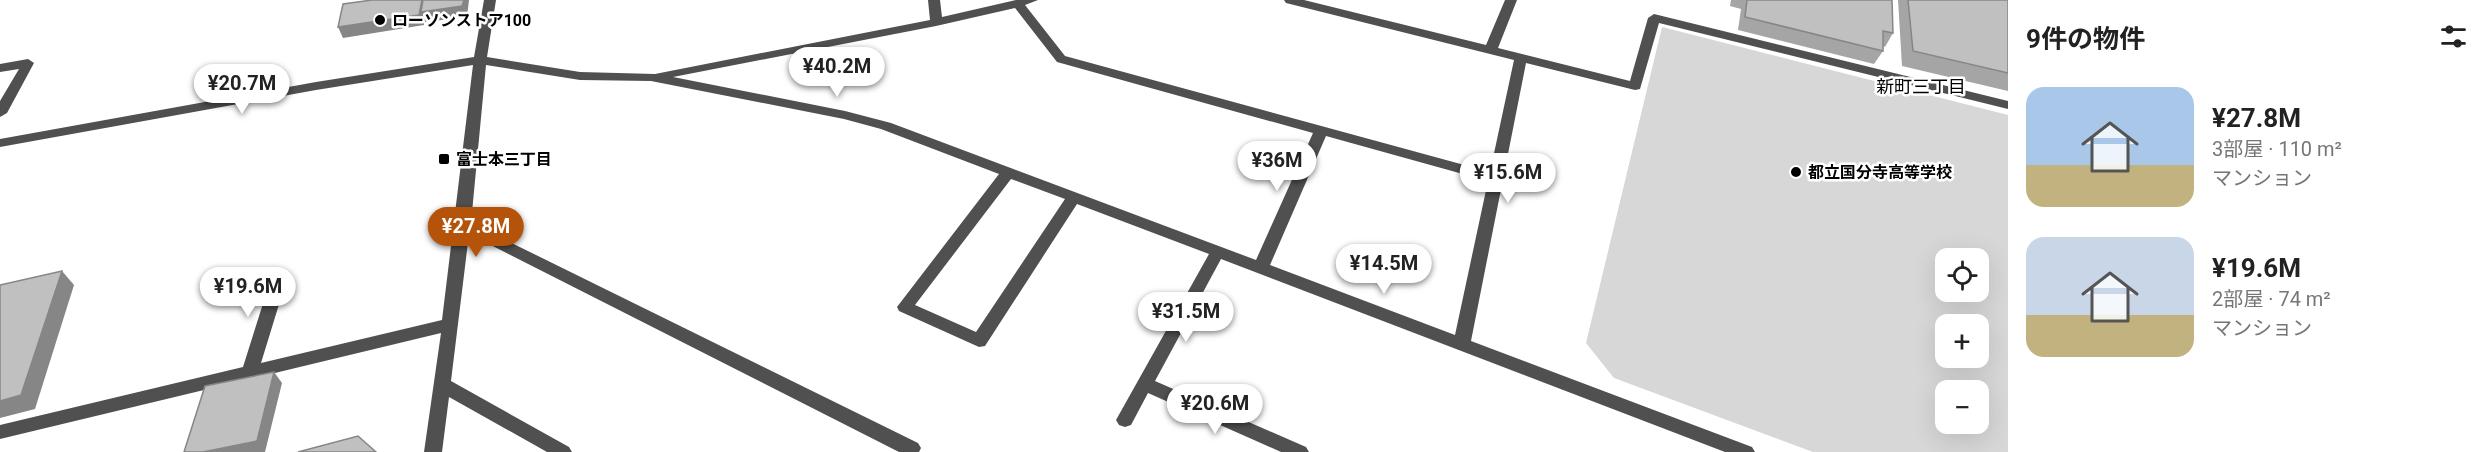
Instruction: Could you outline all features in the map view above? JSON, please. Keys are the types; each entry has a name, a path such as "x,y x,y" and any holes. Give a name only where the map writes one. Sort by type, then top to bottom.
{"street":[{"path":"433,452 463,225 480,60 490,0"},
{"path":"934,0 936,22"},
{"path":"651,77 936,22 1032,0"},
{"path":"1290,0 1635,86 1654,18 2008,105"},
{"path":"1491,49 1511,0"},
{"path":"1018,4 1060,59 1497,179"},
{"path":"1462,343 1521,58"},
{"path":"0,143 316,86 480,60 580,76 651,77 876,123 1218,250 1746,452"},
{"path":"0,68 28,63 0,113"},
{"path":"1261,267 1321,131"},
{"path":"1009,171 905,307 980,341 1075,196"},
{"path":"463,225 912,447 908,452"},
{"path":"1125,420 1218,250"},
{"path":"250,372 280,275"},
{"path":"0,432 451,324"},
{"path":"1144,384 1300,452"},
{"path":"443,385 563,452"}],"shaded area":[{"name":"都立国分寺高等学校","path":"1662,27 2008,115 2008,452 1813,452 1614,378 1586,343"}],"building":[{"path":"372,0 422,0 419,15 338,27 343,4"},
{"path":"423,0 464,0 462,6 421,12"},
{"path":"1747,0 1892,0 1893,33 1883,31 1883,51 1745,17"},
{"path":"1908,0 2008,0 2008,73 1913,51"},
{"path":"62,271 21,395 0,401 0,285"},
{"path":"274,372 257,441 203,452 184,452 205,386"},
{"path":"358,436 376,452 298,452"}],"place":[{"name":"ローソンストア100","path":"380,20"},
{"name":"富士本三丁目","path":"444,159"},
{"name":"都立国分寺高等学校","path":"1796,172"}],"district":[{"name":"新町三丁目","path":"1921,86"}]}
